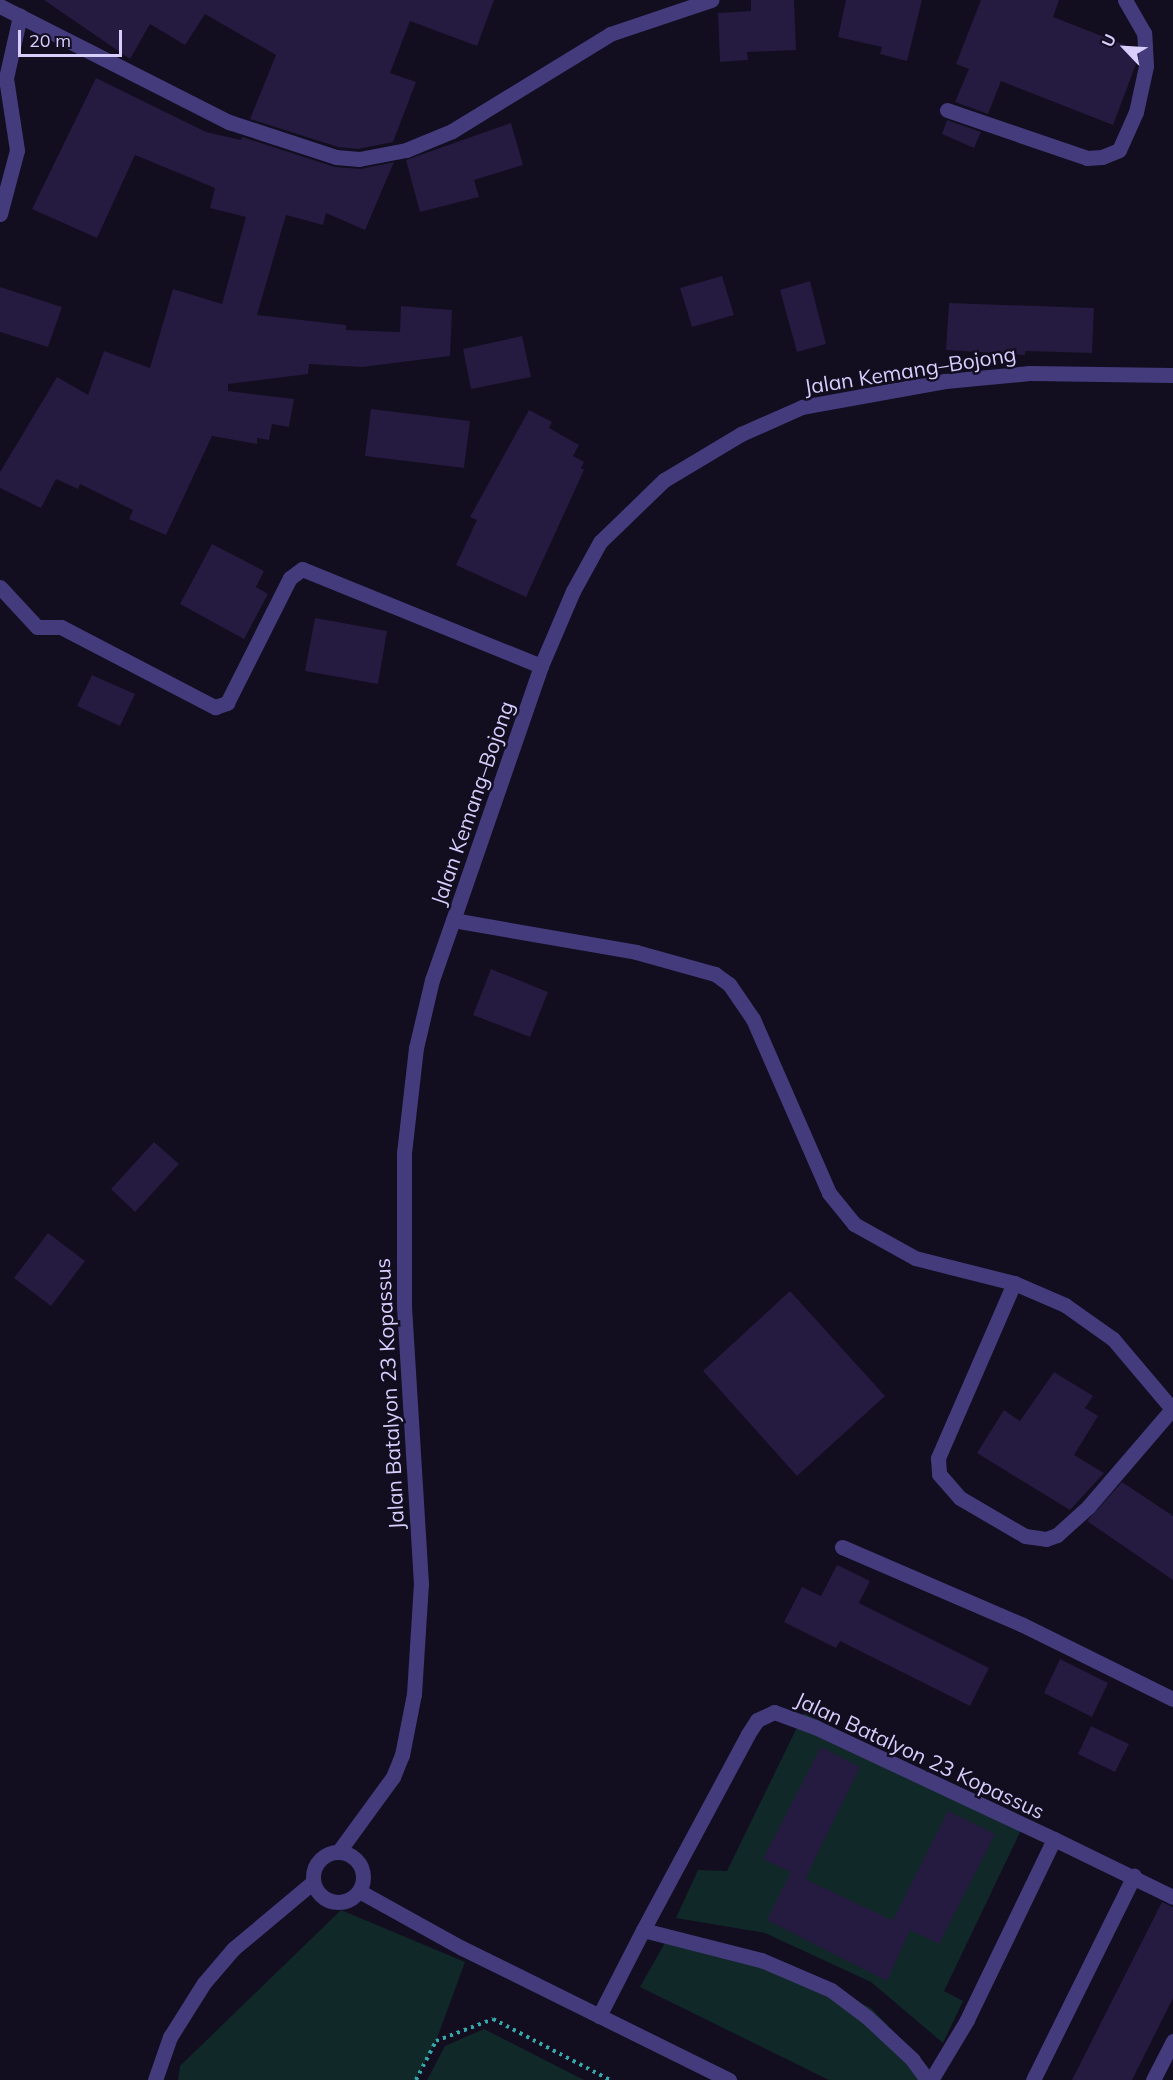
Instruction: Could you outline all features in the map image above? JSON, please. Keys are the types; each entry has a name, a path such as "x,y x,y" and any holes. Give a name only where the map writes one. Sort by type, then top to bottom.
{"street":[{"path":"0,6 229,122 327,154 359,159 398,153 452,131 610,34 711,0"},
{"path":"947,110 1087,158 1102,157 1119,150 1139,102 1147,59 1144,33 1125,0"},
{"path":"0,214 17,150 6,78 20,16"},
{"name":"Jalan Kemang–Bojong","path":"1173,375 1030,373 945,381 802,407 772,418 664,480 615,524 573,591 541,666 453,920 636,952 715,974 729,984 753,1019 826,1185 854,1224 915,1258 1014,1282 1065,1305 1113,1339 1173,1409"},
{"path":"0,587 37,627 61,627 215,707 227,703 290,578 302,569 541,666"},
{"name":"Jalan Batalyon 23 Kopassus","path":"339,1851 393,1777 402,1755 414,1694 421,1584 404,1307 404,1153 416,1048 432,980 453,920"},
{"path":"1014,1282 938,1458 939,1474 960,1498 1025,1536 1046,1539 1057,1535 1088,1507 1173,1409"},
{"path":"842,1547 1022,1624 1173,1699"},
{"name":"Jalan Batalyon 23 Kopassus","path":"599,2016 748,1734 757,1720 774,1712 815,1727 1134,1876 1173,1897"},
{"name":"Jalan Batalyon 23 Kopassus","path":"644,1930 761,1960 831,1990 867,2017 912,2059 929,2080 968,2020 1054,1839"},
{"path":"339,1851 349,1854 363,1870 359,1891 352,1898 333,1902 316,1892 313,1882 314,1867 324,1855 339,1851"},
{"path":"1033,2080 1134,1876"},
{"path":"155,2080 170,2037 204,1983 233,1949 313,1882"},
{"path":"359,1891 462,1948 729,2080"},
{"path":"1153,2080 1173,2041"}],"path":[{"path":"416,2080 436,2042 493,2019 610,2080"}],"green space":[{"path":"804,1713 1025,1822 944,1991 963,2001 943,2043 871,1982 765,1933 676,1918 698,1870 727,1871"},
{"path":"341,1910 465,1962 436,2041 416,2080 178,2080 180,2066"},
{"path":"666,1941 764,1958 871,2008 929,2068 923,2080 829,2080 640,1987"},
{"path":"484,2029 584,2080 427,2080 445,2046"}],"building":[{"path":"44,0 494,0 477,46 410,21 390,73 416,82 393,142 358,149 338,147 250,119 276,55 205,14 185,45 150,24 130,59"},
{"path":"751,0 794,0 796,50 747,52 748,60 720,62 718,13 751,11"},
{"path":"846,0 922,0 907,61 880,54 882,47 838,37"},
{"path":"981,0 1059,0 1053,17 1135,49 1136,64 1113,125 1001,81 988,114 955,102 969,69 956,64"},
{"path":"96,78 206,132 241,140 242,137 335,167 361,169 394,162 365,230 326,213 323,225 286,215 257,315 346,325 346,330 400,332 401,306 452,310 450,356 362,367 309,364 308,374 228,384 228,391 294,399 289,427 272,424 269,440 257,438 257,444 212,436 166,535 129,519 133,510 80,484 78,489 56,479 41,508 0,488 0,472 57,377 88,395 104,351 150,368 173,289 222,304 246,217 210,208 215,188 135,155 97,238 32,209"},
{"path":"947,120 981,132 974,148 942,134"},
{"path":"511,123 523,165 474,180 479,197 420,212 406,160"},
{"path":"722,276 734,315 692,327 680,288"},
{"path":"810,281 826,344 797,352 780,290"},
{"path":"0,287 62,307 48,347 0,332"},
{"path":"949,303 1094,308 1092,353 1025,351 1025,355 946,350"},
{"path":"522,336 531,377 471,389 463,349"},
{"path":"371,409 470,421 464,468 365,456"},
{"path":"529,410 552,422 549,428 579,445 573,456 584,462 581,468 584,470 526,597 456,565 477,520 470,517"},
{"path":"212,544 264,571 256,587 268,594 244,639 180,604"},
{"path":"315,618 387,631 378,684 305,671"},
{"path":"92,675 135,694 120,726 77,706"},
{"path":"491,969 548,992 530,1037 473,1015"},
{"path":"154,1142 179,1164 135,1212 111,1189"},
{"path":"48,1233 85,1261 51,1306 14,1278"},
{"path":"790,1291 885,1396 797,1476 703,1371"},
{"path":"1054,1372 1093,1396 1085,1408 1098,1416 1074,1455 1104,1473 1070,1510 977,1453 1004,1410 1020,1421"},
{"path":"1122,1482 1173,1516 1173,1580 1087,1521"},
{"path":"837,1565 870,1581 859,1603 989,1668 970,1706 840,1641 836,1648 784,1622 802,1587 821,1596"},
{"path":"1060,1659 1108,1683 1092,1717 1044,1693"},
{"path":"1091,1726 1129,1744 1115,1772 1078,1754"},
{"path":"821,1747 860,1767 805,1879 898,1923 893,1920 948,1811 995,1834 939,1944 910,1930 887,1981 767,1920 791,1872 763,1859"},
{"path":"1162,1902 1173,1907 1173,1998 1132,2080 1072,2080"}]}
